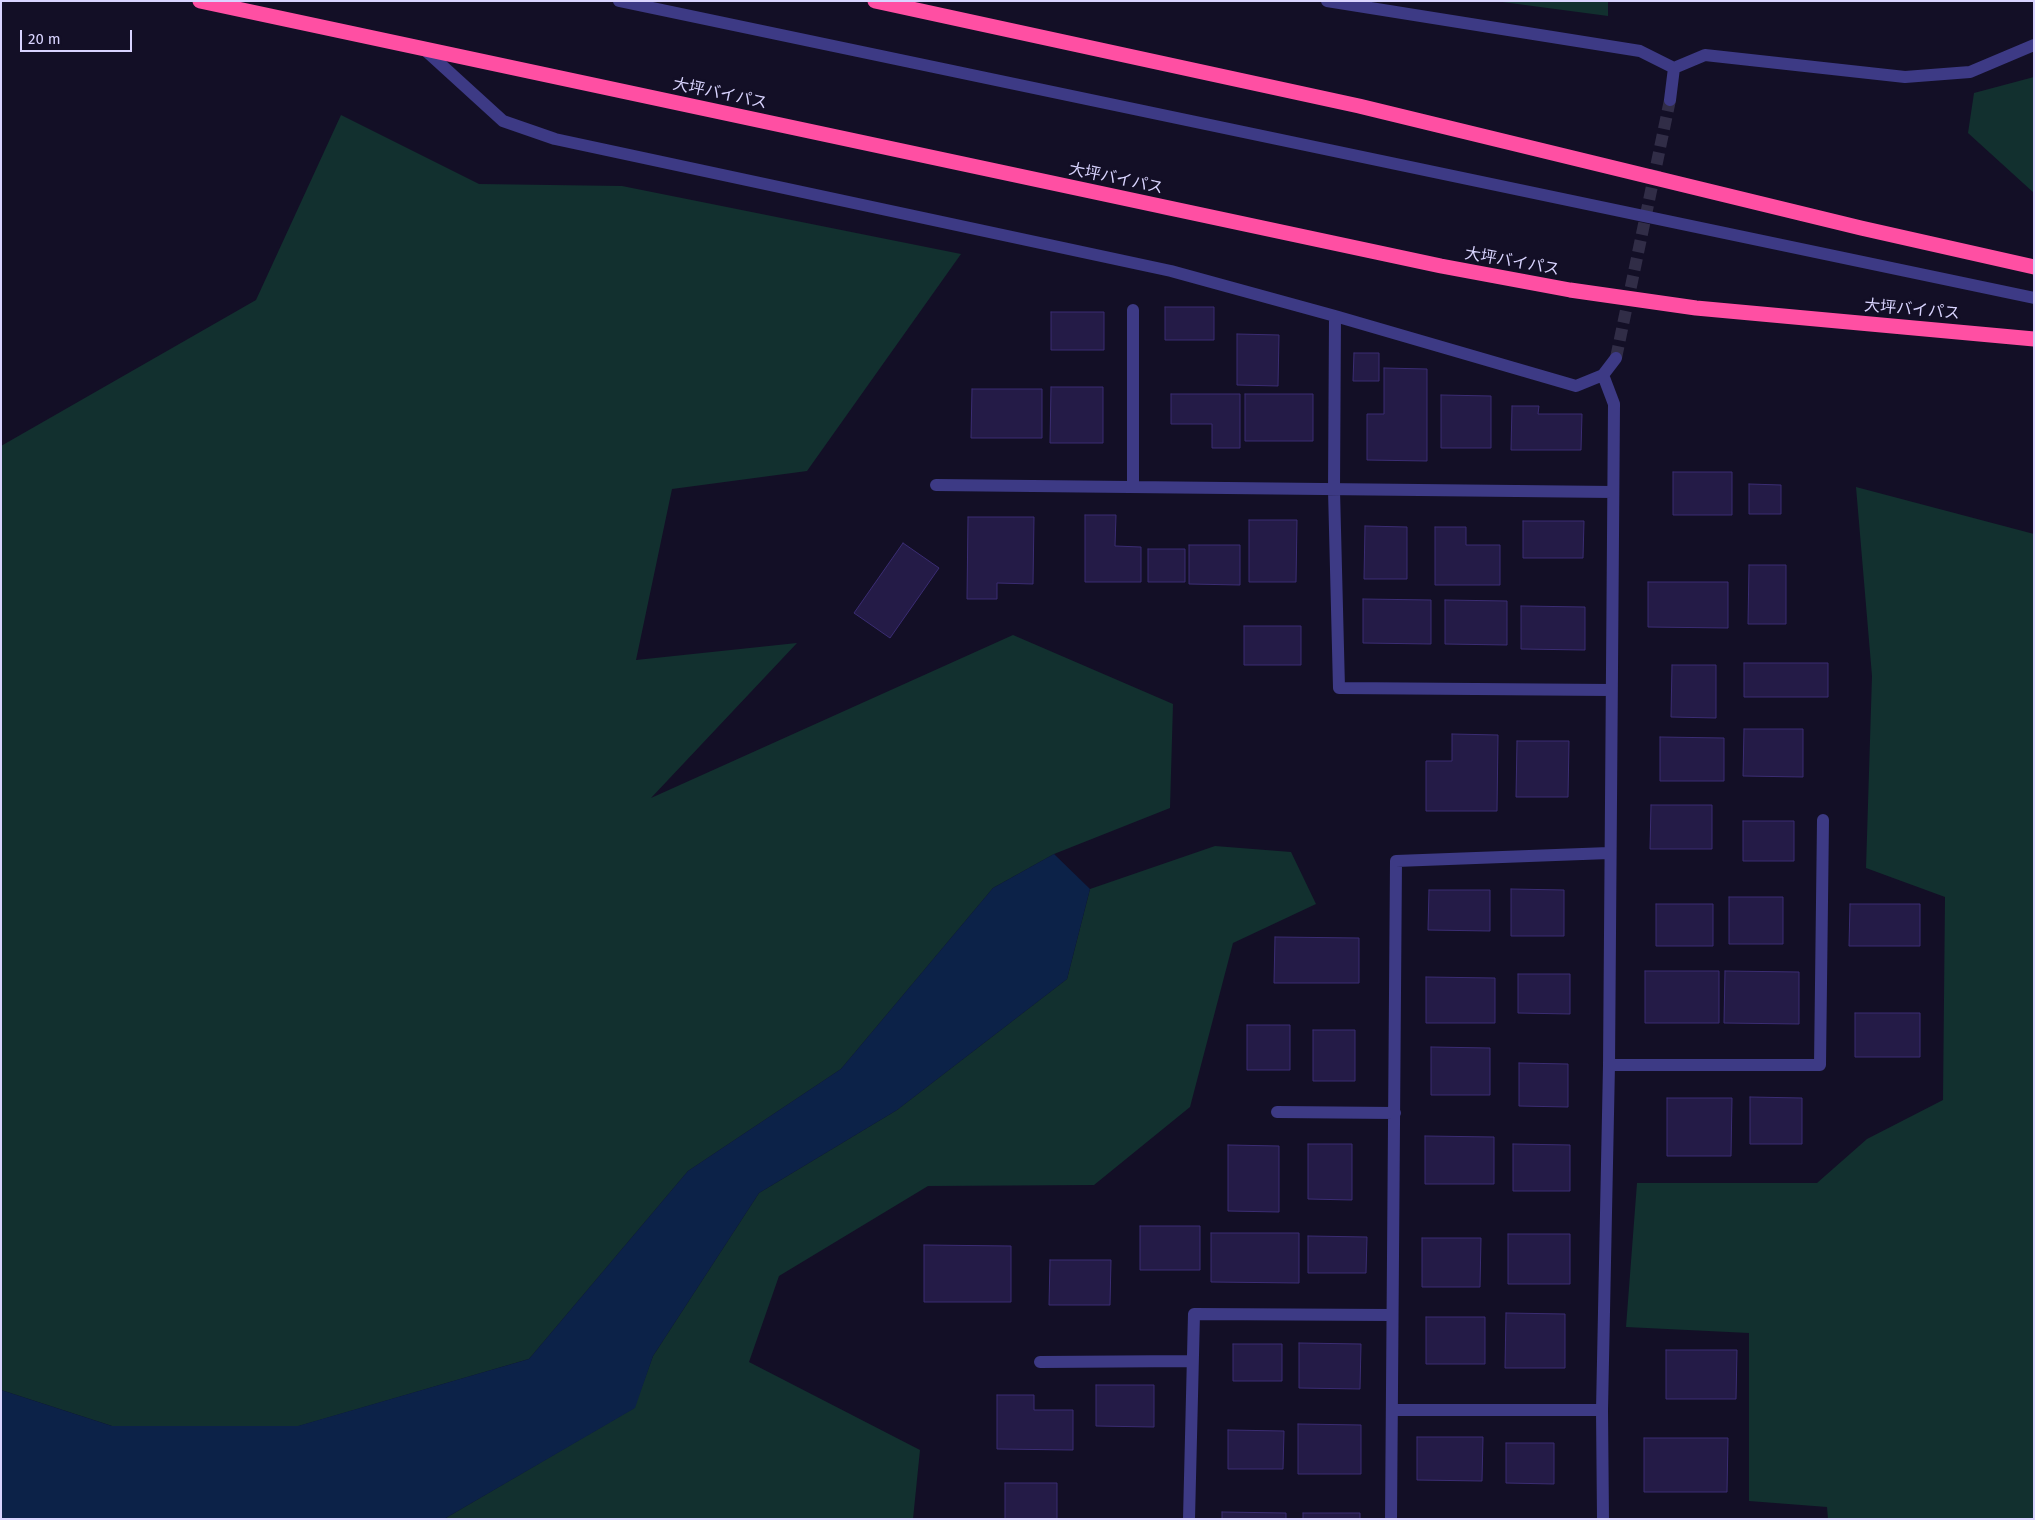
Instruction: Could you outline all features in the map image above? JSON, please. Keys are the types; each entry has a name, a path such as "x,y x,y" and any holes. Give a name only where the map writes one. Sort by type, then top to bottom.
{"highway":[{"name":"大坪バイパス","path":"200,1 1441,266 1561,289 1696,308 2034,339"},
{"path":"874,1 1359,106 1861,228 2034,267"}],"street":[{"path":"619,1 2034,298"},
{"path":"1327,1 1640,51 1674,68"},
{"path":"1674,68 1705,54 1905,77 1970,72 2034,45"},
{"path":"424,49 503,121 555,139 1171,271 1335,316 1576,386 1603,375 1616,358"},
{"path":"1670,100 1674,68"},
{"path":"1133,310 1133,486"},
{"path":"1335,316 1334,490 1339,688 1611,690"},
{"path":"1603,375 1614,404 1609,853 1609,1065 1602,1410 1603,1519"},
{"path":"936,485 1613,492"},
{"path":"1609,1065 1820,1065 1823,820"},
{"path":"1391,1519 1396,861 1609,853"},
{"path":"1276,1112 1395,1113"},
{"path":"1189,1519 1194,1314 1392,1315"},
{"path":"1040,1362 1192,1361"},
{"path":"1392,1410 1602,1410"}],"green space":[{"path":"1495,1 1608,1 1608,16"},
{"path":"2034,77 2034,193 1968,133 1974,93"},
{"path":"341,115 479,184 622,186 961,254 807,471 672,489 636,660 797,643 651,798 1013,635 1173,704 1170,808 1054,854 993,888 841,1069 688,1171 529,1359 299,1426 112,1426 1,1390 1,446 256,300"},
{"path":"1856,487 2034,534 2034,1519 1828,1519 1827,1507 1749,1501 1749,1333 1626,1327 1637,1183 1817,1183 1867,1139 1943,1100 1945,897 1866,868 1872,676"},
{"path":"1215,846 1291,852 1316,904 1233,943 1190,1107 1094,1185 928,1186 779,1276 749,1362 920,1450 913,1519 444,1519 634,1408 653,1356 759,1193 897,1110 1067,979 1090,889"}],"water":[{"path":"1054,854 1090,889 1067,979 897,1110 759,1193 653,1356 635,1408 444,1519 1,1519 1,1390 112,1426 298,1426 529,1359 688,1171 841,1069 993,888"}],"building":[{"path":"1165,307 1214,307 1214,340 1165,340"},
{"path":"1051,312 1104,312 1104,350 1051,350"},
{"path":"1237,334 1279,335 1278,386 1237,385"},
{"path":"1354,353 1379,353 1379,381 1353,381"},
{"path":"1384,368 1427,369 1427,461 1367,460 1367,414 1384,414"},
{"path":"1051,387 1103,387 1103,443 1050,443"},
{"path":"972,389 1042,389 1042,438 971,438"},
{"path":"1171,394 1240,394 1240,448 1212,448 1212,424 1171,424"},
{"path":"1245,394 1313,394 1313,441 1245,441"},
{"path":"1441,395 1491,396 1491,448 1441,448"},
{"path":"1512,406 1539,406 1538,414 1582,414 1581,450 1511,450"},
{"path":"1673,472 1732,472 1732,515 1673,515"},
{"path":"1749,484 1781,485 1781,514 1749,514"},
{"path":"1085,515 1116,515 1115,546 1141,547 1141,582 1085,582"},
{"path":"968,517 1034,517 1033,584 997,583 997,599 967,599"},
{"path":"1249,520 1297,520 1296,582 1249,582"},
{"path":"1523,521 1584,521 1583,558 1523,558"},
{"path":"1365,526 1407,527 1407,579 1364,579"},
{"path":"1435,527 1466,527 1466,545 1500,545 1500,585 1435,585"},
{"path":"903,543 939,568 890,638 854,613"},
{"path":"1189,545 1240,545 1240,585 1189,584"},
{"path":"1148,549 1185,549 1185,582 1148,582"},
{"path":"1749,565 1786,565 1786,624 1748,624"},
{"path":"1648,582 1728,582 1728,628 1648,627"},
{"path":"1363,599 1431,600 1431,644 1363,643"},
{"path":"1445,600 1507,601 1507,645 1445,644"},
{"path":"1521,606 1585,607 1585,650 1521,649"},
{"path":"1244,626 1301,626 1301,665 1244,665"},
{"path":"1744,663 1828,663 1828,697 1744,697"},
{"path":"1672,665 1716,665 1716,718 1671,717"},
{"path":"1744,729 1803,729 1803,777 1743,776"},
{"path":"1452,734 1498,735 1497,811 1426,811 1426,761 1452,761"},
{"path":"1660,737 1724,738 1724,781 1660,781"},
{"path":"1517,741 1569,741 1568,797 1516,797"},
{"path":"1651,805 1712,805 1712,849 1650,849"},
{"path":"1743,821 1794,821 1794,861 1743,861"},
{"path":"1511,889 1564,890 1564,936 1511,936"},
{"path":"1429,890 1490,890 1490,931 1428,930"},
{"path":"1729,897 1783,897 1783,944 1729,944"},
{"path":"1656,904 1713,904 1713,946 1656,946"},
{"path":"1850,904 1920,904 1920,946 1849,946"},
{"path":"1275,937 1359,938 1359,983 1274,983"},
{"path":"1645,971 1719,971 1719,1023 1645,1023"},
{"path":"1725,971 1799,972 1799,1024 1724,1023"},
{"path":"1518,974 1570,974 1570,1014 1518,1013"},
{"path":"1426,977 1495,978 1495,1023 1426,1023"},
{"path":"1855,1013 1920,1013 1920,1057 1855,1057"},
{"path":"1247,1025 1290,1025 1290,1070 1247,1070"},
{"path":"1313,1030 1355,1030 1355,1081 1313,1081"},
{"path":"1431,1047 1490,1048 1490,1095 1431,1095"},
{"path":"1519,1063 1568,1064 1568,1107 1519,1106"},
{"path":"1750,1097 1802,1098 1802,1144 1750,1144"},
{"path":"1667,1098 1732,1098 1731,1156 1667,1156"},
{"path":"1425,1136 1494,1137 1494,1184 1425,1184"},
{"path":"1308,1144 1352,1144 1352,1200 1308,1199"},
{"path":"1513,1144 1570,1145 1570,1191 1513,1191"},
{"path":"1228,1145 1279,1146 1279,1212 1228,1211"},
{"path":"1140,1226 1200,1226 1200,1270 1140,1270"},
{"path":"1211,1233 1299,1233 1299,1283 1211,1282"},
{"path":"1508,1234 1570,1234 1570,1284 1508,1284"},
{"path":"1308,1236 1367,1237 1366,1273 1308,1273"},
{"path":"1422,1238 1481,1238 1480,1287 1422,1287"},
{"path":"924,1245 1011,1246 1011,1302 924,1302"},
{"path":"1050,1260 1111,1260 1110,1305 1049,1305"},
{"path":"1506,1313 1565,1314 1565,1368 1505,1368"},
{"path":"1426,1317 1485,1317 1485,1364 1426,1364"},
{"path":"1299,1343 1361,1344 1360,1389 1299,1388"},
{"path":"1233,1344 1282,1344 1282,1381 1233,1381"},
{"path":"1666,1350 1737,1350 1736,1399 1666,1399"},
{"path":"1096,1385 1154,1385 1154,1427 1096,1426"},
{"path":"997,1395 1034,1395 1034,1410 1073,1410 1073,1450 997,1449"},
{"path":"1298,1424 1361,1425 1361,1474 1298,1474"},
{"path":"1228,1430 1284,1431 1283,1469 1228,1469"},
{"path":"1417,1437 1483,1437 1482,1481 1417,1480"},
{"path":"1644,1438 1728,1438 1727,1492 1644,1492"},
{"path":"1506,1443 1554,1443 1554,1484 1506,1483"},
{"path":"1005,1483 1057,1483 1057,1519 1005,1519"},
{"path":"1222,1512 1286,1513 1286,1519 1222,1519"},
{"path":"1303,1513 1360,1513 1360,1519 1303,1519"}],"tunnel":[{"path":"1616,358 1670,100"}]}
